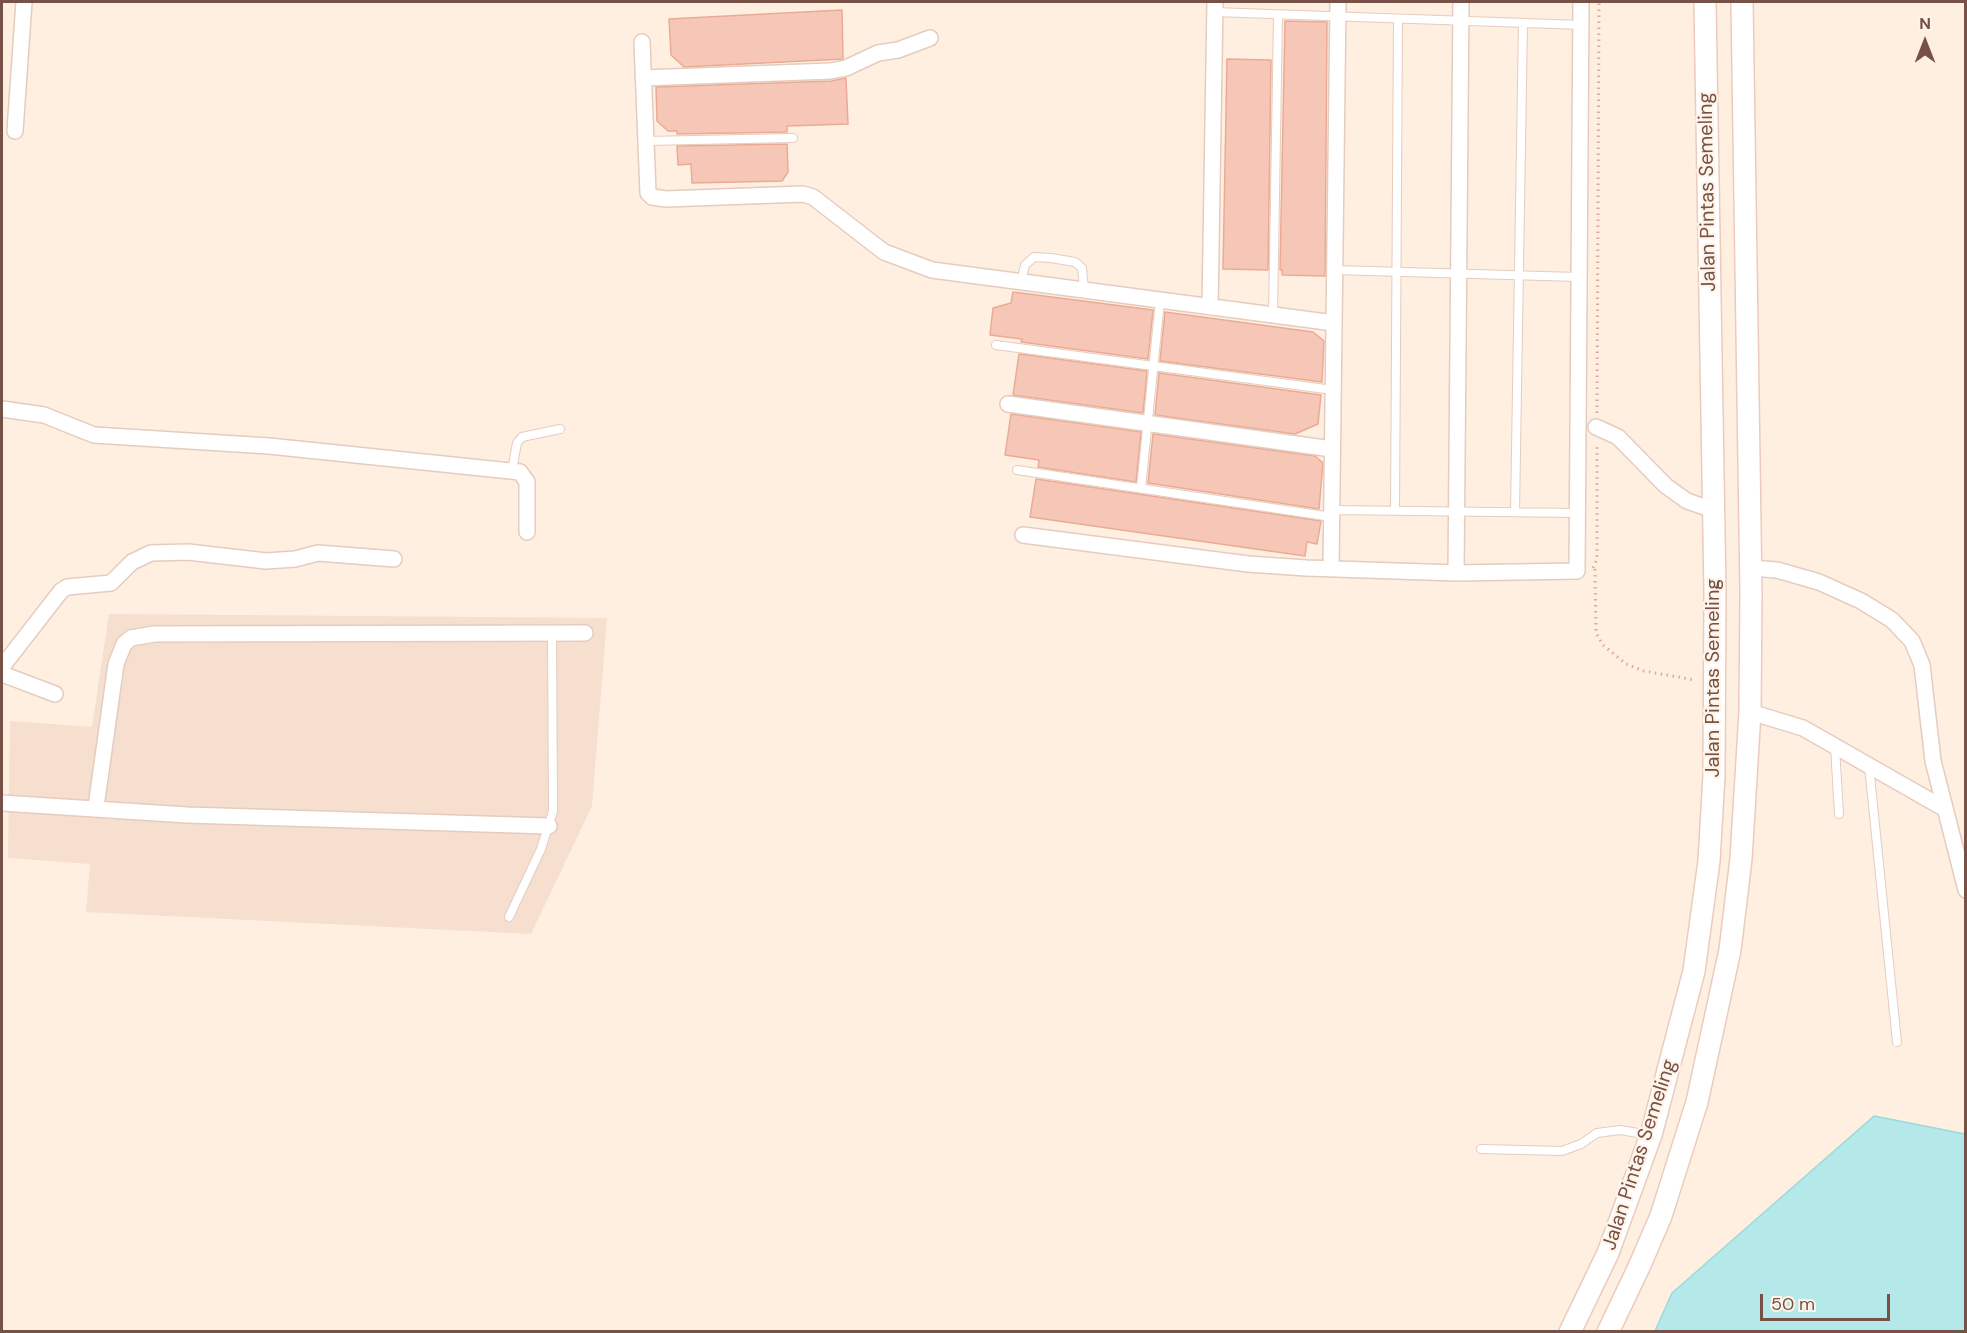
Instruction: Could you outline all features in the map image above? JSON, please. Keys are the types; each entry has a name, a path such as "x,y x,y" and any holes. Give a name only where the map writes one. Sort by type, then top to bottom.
{"main road":[{"name":"Jalan Pintas Semeling","path":"1570,1332 1608,1253 1651,1135 1687,1004 1701,928 1711,828 1715,682 1705,2"},
{"name":"Jalan Pintas Semeling","path":"1608,1332 1661,1216 1684,1147 1705,1070 1734,920 1744,816 1750,712 1742,2"}],"street":[{"path":"15,131 24,2"},
{"path":"1456,573 1461,2"},
{"path":"1023,535 1248,564 1456,573 1577,571 1581,2"},
{"path":"1210,307 1215,7"},
{"path":"1331,569 1337,9"},
{"path":"643,78 831,71 846,68 878,53 898,50 930,38"},
{"path":"642,42 648,193 652,197 666,199 803,194 813,197 884,252 900,260 932,270 1334,324"},
{"path":"1008,404 1146,425 1332,449"},
{"path":"2,408 31,412 94,435 269,446 512,470 520,472 527,482 527,532"},
{"path":"1596,428 1617,437 1666,486 1687,501 1713,510"},
{"path":"2,667 61,591 74,586 111,583 132,562 152,553 188,552 266,561 295,559 318,553 394,559"},
{"path":"1750,568 1778,570 1830,587 1892,620 1912,641 1922,665 1933,761 1965,890"},
{"path":"96,807 116,664 124,644 131,638 154,634 585,633"},
{"path":"2,674 55,694"},
{"path":"1750,712 1803,728 1945,808"},
{"path":"2,802 187,815 549,825"}],"lane":[{"path":"1215,7 1278,15 1337,9 1398,19 1582,25"},
{"path":"1274,316 1278,15"},
{"path":"1395,510 1398,19"},
{"path":"1515,512 1522,23"},
{"path":"645,141 793,138"},
{"path":"1021,282 1025,265 1034,257 1051,258 1075,262 1082,268 1084,290"},
{"path":"1334,270 1578,277"},
{"path":"1140,488 1160,300"},
{"path":"996,345 1333,390"},
{"path":"512,470 517,443 522,437 560,429"},
{"path":"1017,470 1332,513 1395,510 1578,513"},
{"path":"509,917 553,811 552,633"},
{"path":"1835,745 1839,814"},
{"path":"1869,766 1897,1042"},
{"path":"1480,1149 1562,1151 1581,1144 1597,1133 1620,1130 1651,1135"}],"path":[{"path":"1599,2 1596,633 1603,645 1626,664 1665,676 1715,682"},
{"path":"1577,571 1595,567"}],"shaded area":[{"path":"109,614 607,618 592,806 531,934 86,912 90,864 8,858 10,721 92,727"}],"water":[{"path":"1874,1116 1965,1134 1965,1331 1655,1331 1672,1293"}],"building":[{"path":"842,10 843,59 684,67 671,55 669,19"},
{"path":"1285,21 1327,22 1325,276 1282,275 1282,270 1280,270"},
{"path":"1227,59 1271,60 1268,270 1223,269"},
{"path":"846,78 848,124 787,126 787,132 677,134 677,131 668,131 657,121 656,87 831,81"},
{"path":"787,144 788,172 782,181 692,183 691,164 678,165 677,146"},
{"path":"1013,292 1153,310 1148,359 1021,342 1022,339 990,335 993,308 1011,303"},
{"path":"1165,312 1313,332 1324,341 1322,382 1160,361"},
{"path":"1019,354 1147,371 1143,413 1013,395"},
{"path":"1159,373 1321,395 1318,424 1295,434 1155,415"},
{"path":"1011,414 1141,432 1136,482 1038,467 1039,460 1005,455"},
{"path":"1153,434 1315,456 1323,463 1319,509 1148,483"},
{"path":"1036,479 1321,521 1317,544 1307,542 1305,556 1030,517"}]}
